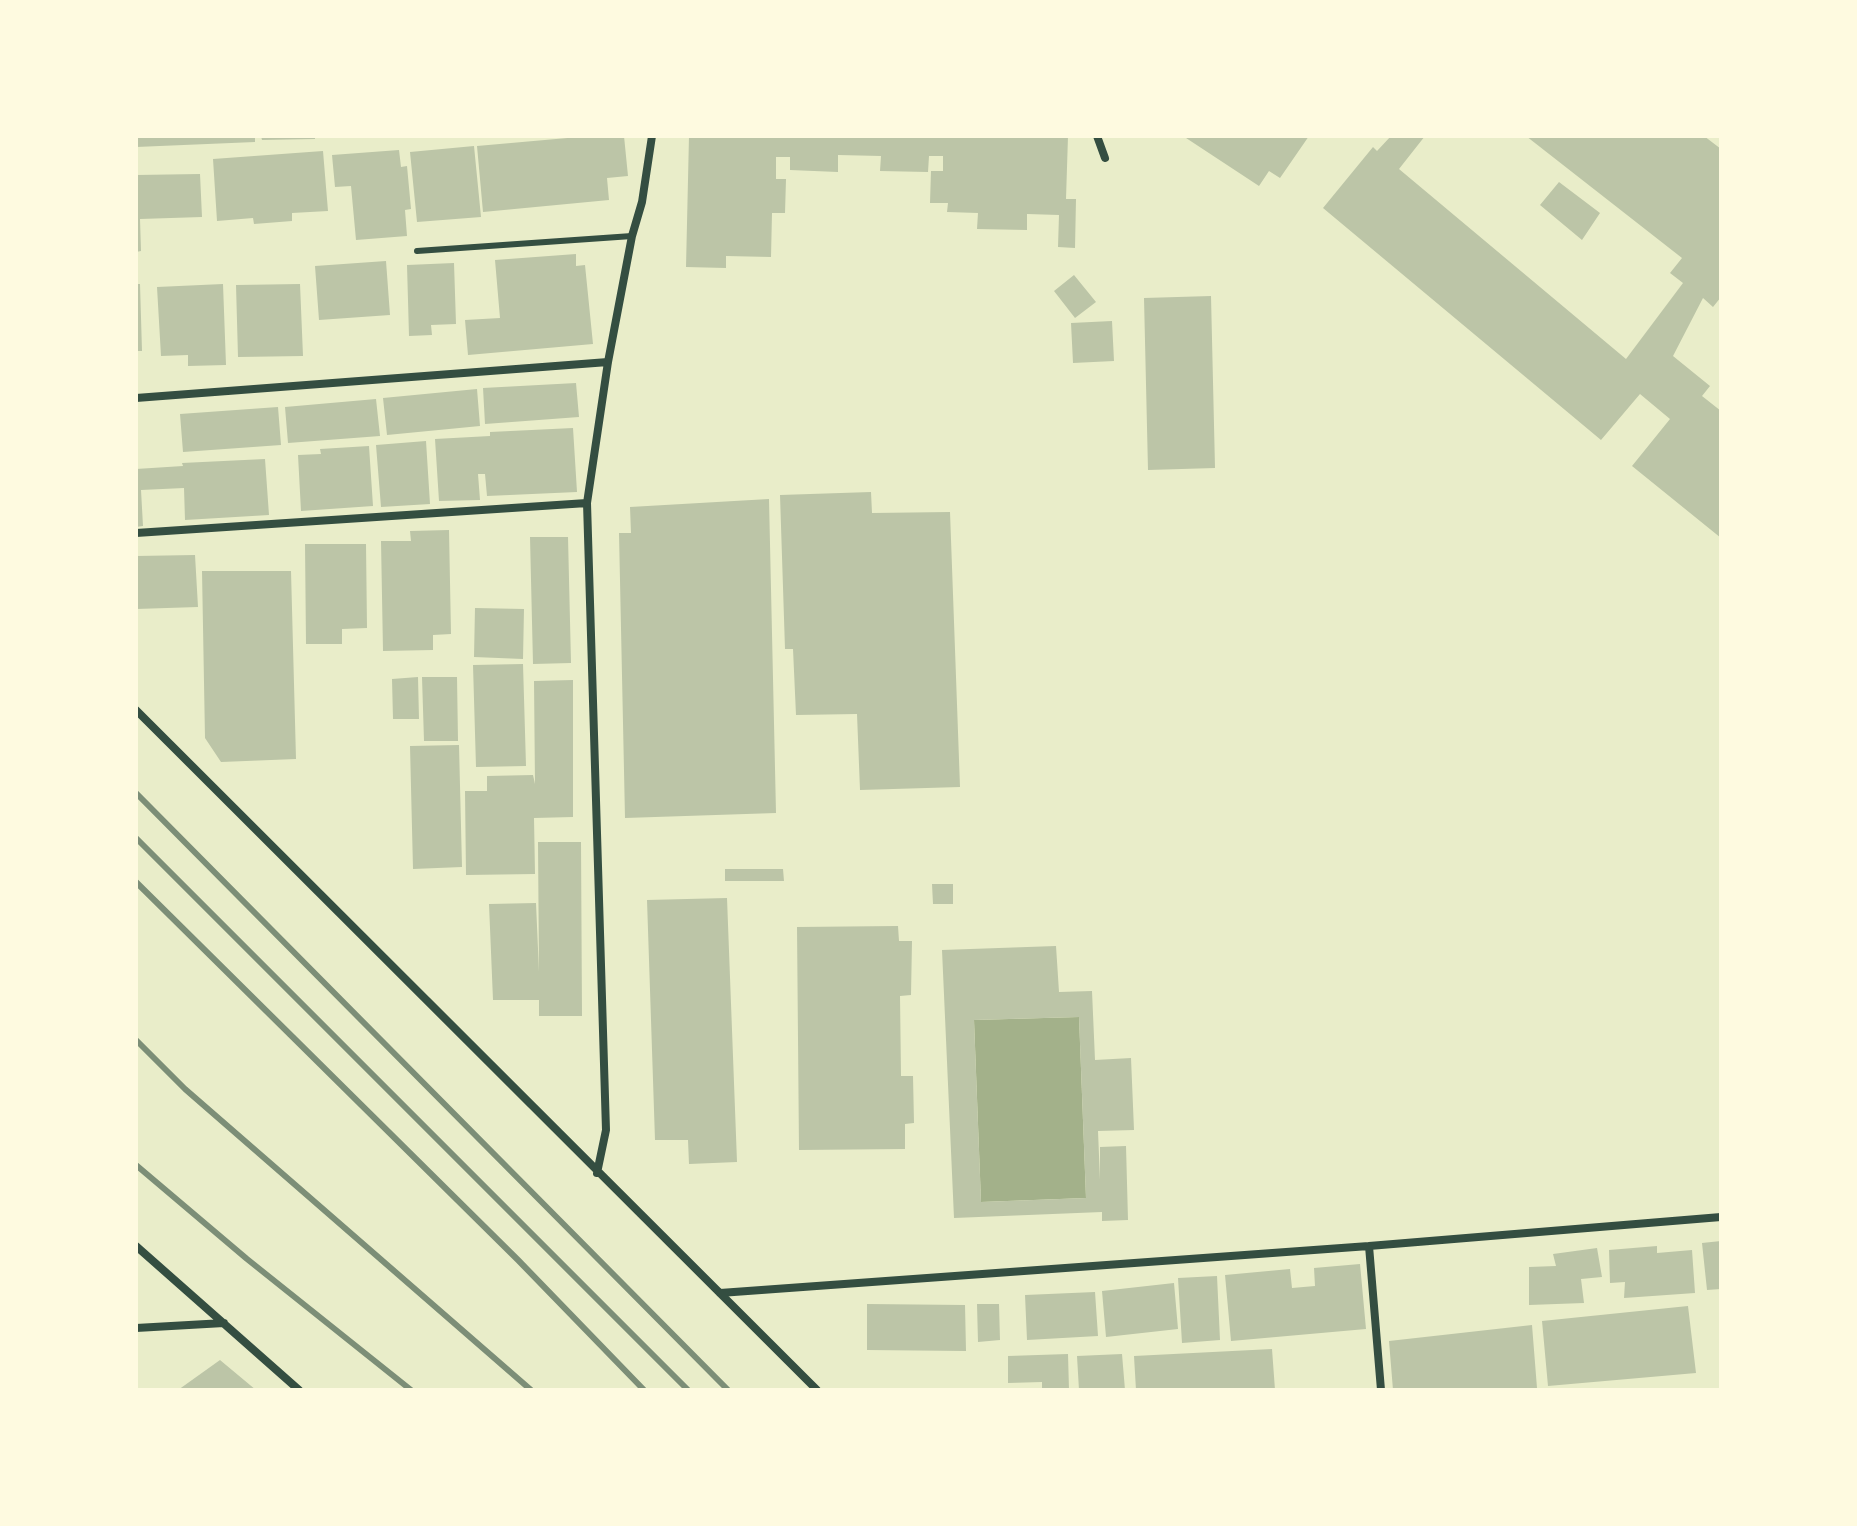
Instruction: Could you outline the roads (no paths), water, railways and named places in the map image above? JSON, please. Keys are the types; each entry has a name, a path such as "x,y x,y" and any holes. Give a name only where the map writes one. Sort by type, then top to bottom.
{"street":[{"path":"597,1173 606,1130 587,503 608,362 632,236 642,202 652,136"},
{"path":"1097,136 1105,158"},
{"path":"136,398 608,362"},
{"path":"136,533 587,503"},
{"path":"136,710 817,1390"},
{"path":"720,1293 1721,1217"},
{"path":"136,1246 299,1390"},
{"path":"1369,1246 1381,1390"},
{"path":"136,1328 224,1323"}],"lane":[{"path":"417,251 632,236"}],"railway":[{"path":"136,793 728,1390"},
{"path":"136,838 688,1390"},
{"path":"136,882 518,1260 644,1390"},
{"path":"136,1040 185,1089 531,1390"},
{"path":"136,1165 247,1259 411,1390"}]}
